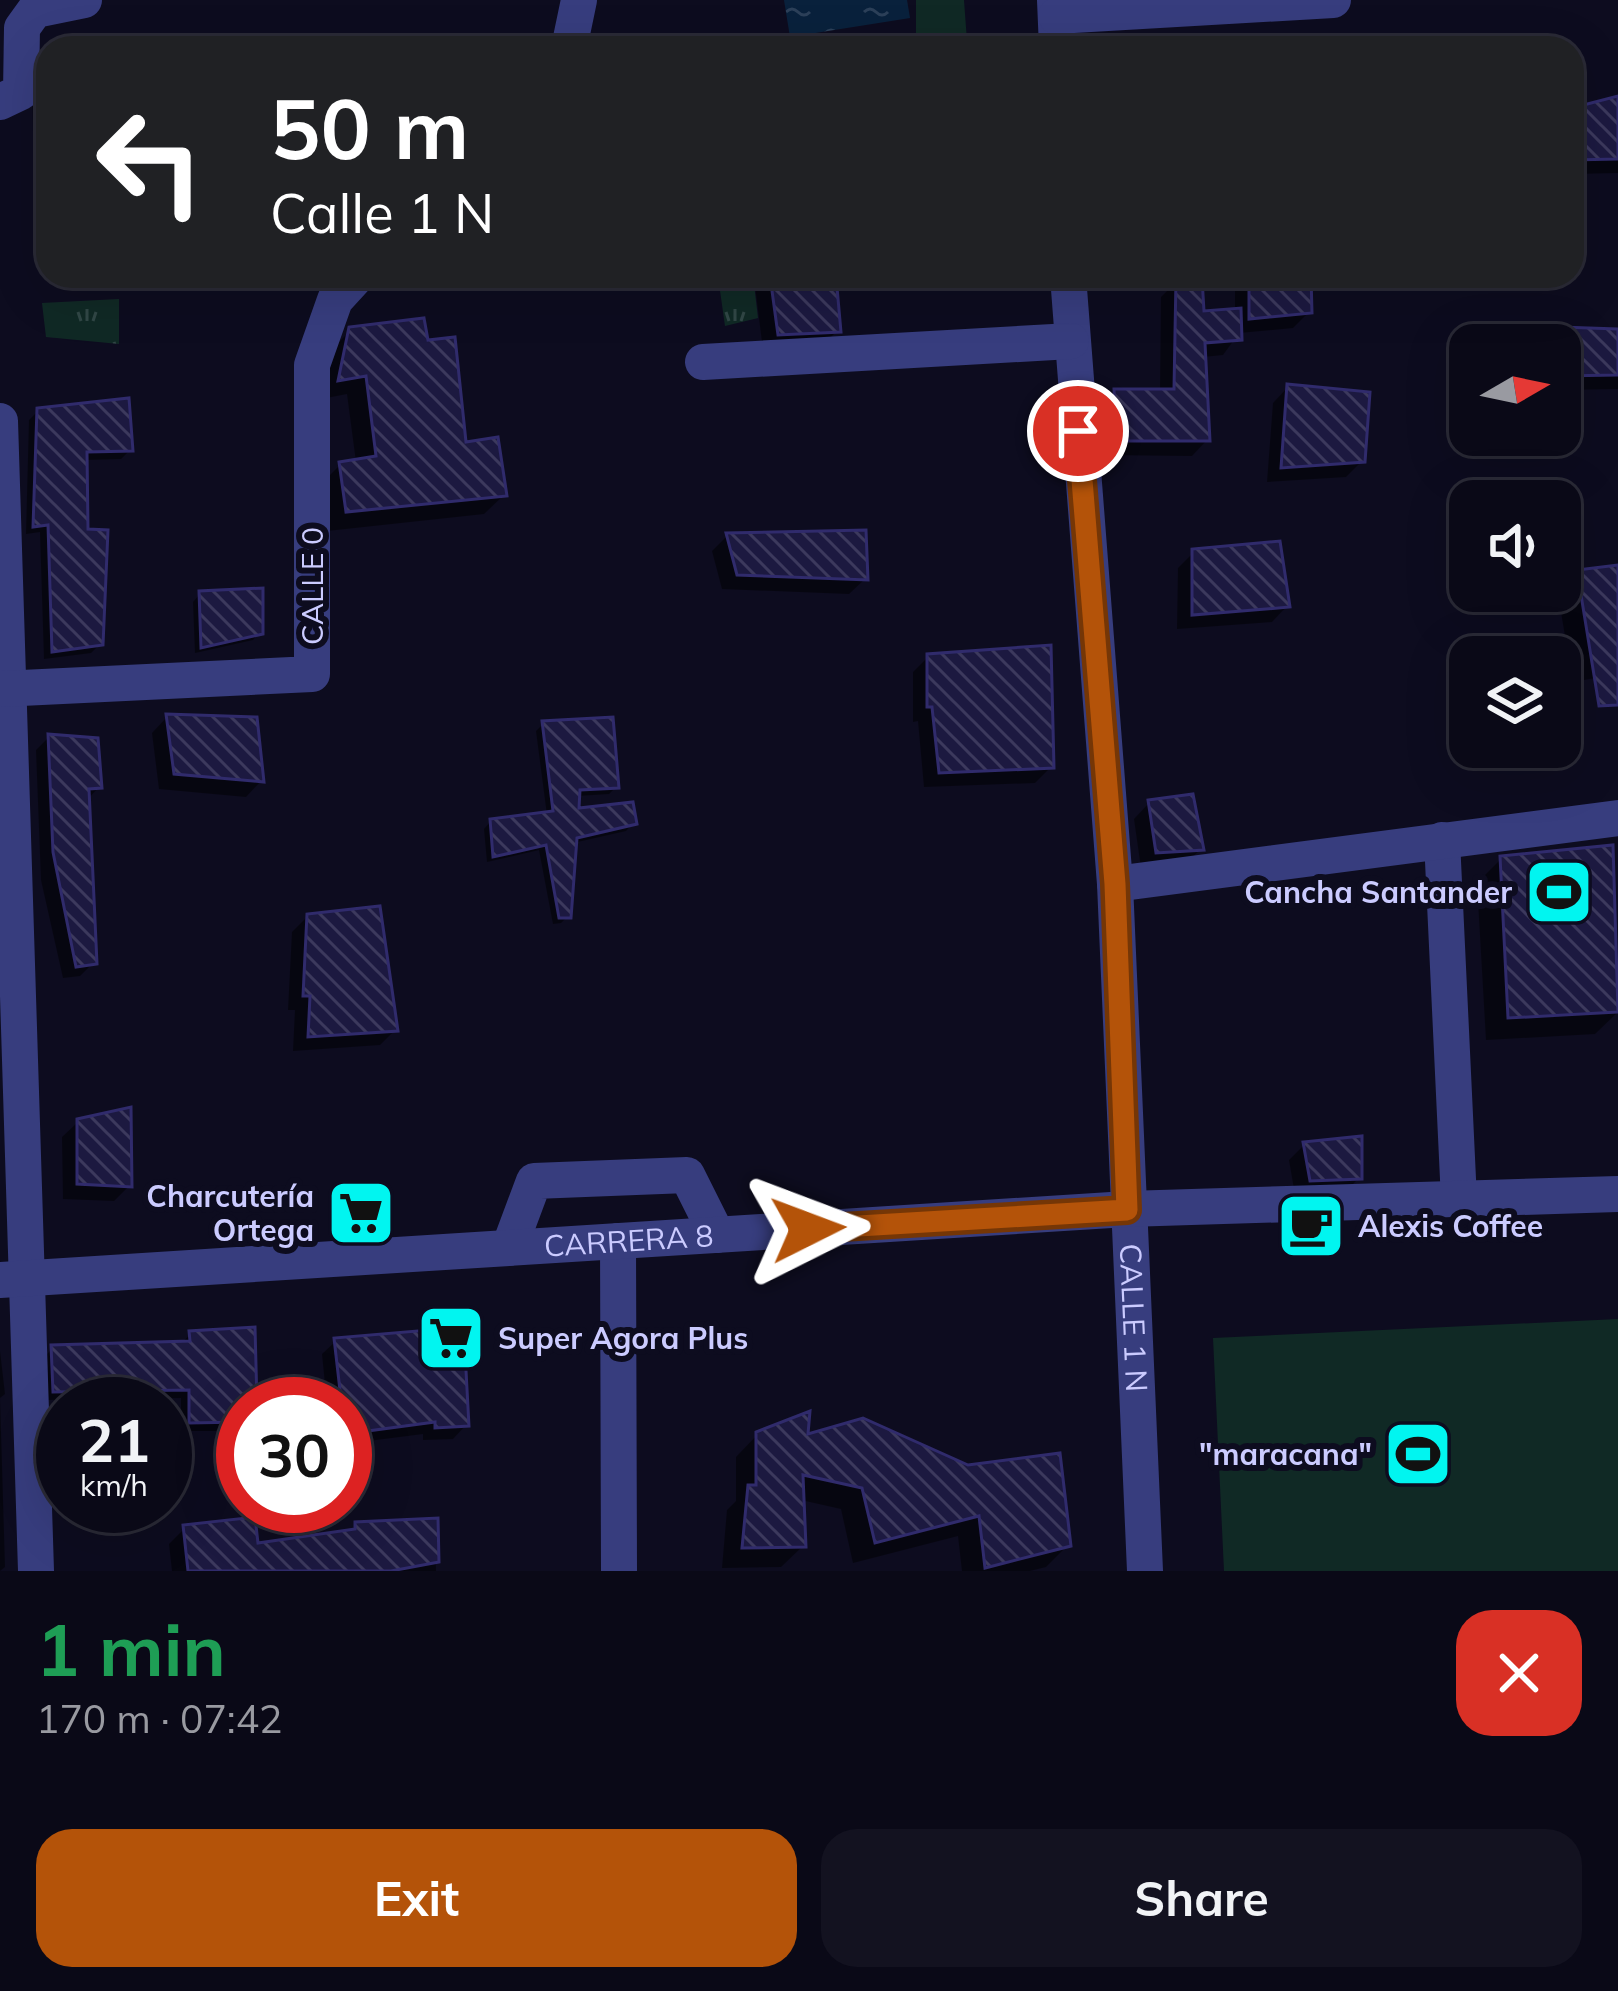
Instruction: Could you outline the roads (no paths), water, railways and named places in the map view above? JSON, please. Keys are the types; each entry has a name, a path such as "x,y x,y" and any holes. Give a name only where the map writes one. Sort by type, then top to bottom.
{"street":[{"path":"0,102 21,92 22,28 35,10 84,0"},
{"path":"571,36 579,0"},
{"path":"1056,21 1333,0"},
{"name":"CALLE 0","path":"3,689 313,674 312,365 334,300 346,288"},
{"name":"CALLE 1 N","path":"1069,288 1115,884 1145,1571"},
{"path":"703,362 1071,341"},
{"path":"0,421 14,1279 36,1571"},
{"path":"1115,884 1618,818"},
{"path":"1442,840 1459,1199"},
{"path":"509,1248 534,1181 687,1175 717,1235"},
{"name":"CARRERA 8","path":"14,1279 1127,1210 1618,1193"},
{"path":"618,1241 619,1571"}],"water":[{"path":"784,0 907,0 910,18 790,36"}],"place":[{"name":"Cancha Santander","path":"1559,892"},
{"name":"Charcutería Ortega","path":"361,1213"},
{"name":"Alexis Coffee","path":"1311,1226"},
{"name":"Super Agora Plus","path":"451,1338"},
{"name":"\"maracana\"","path":"1418,1454"}]}
